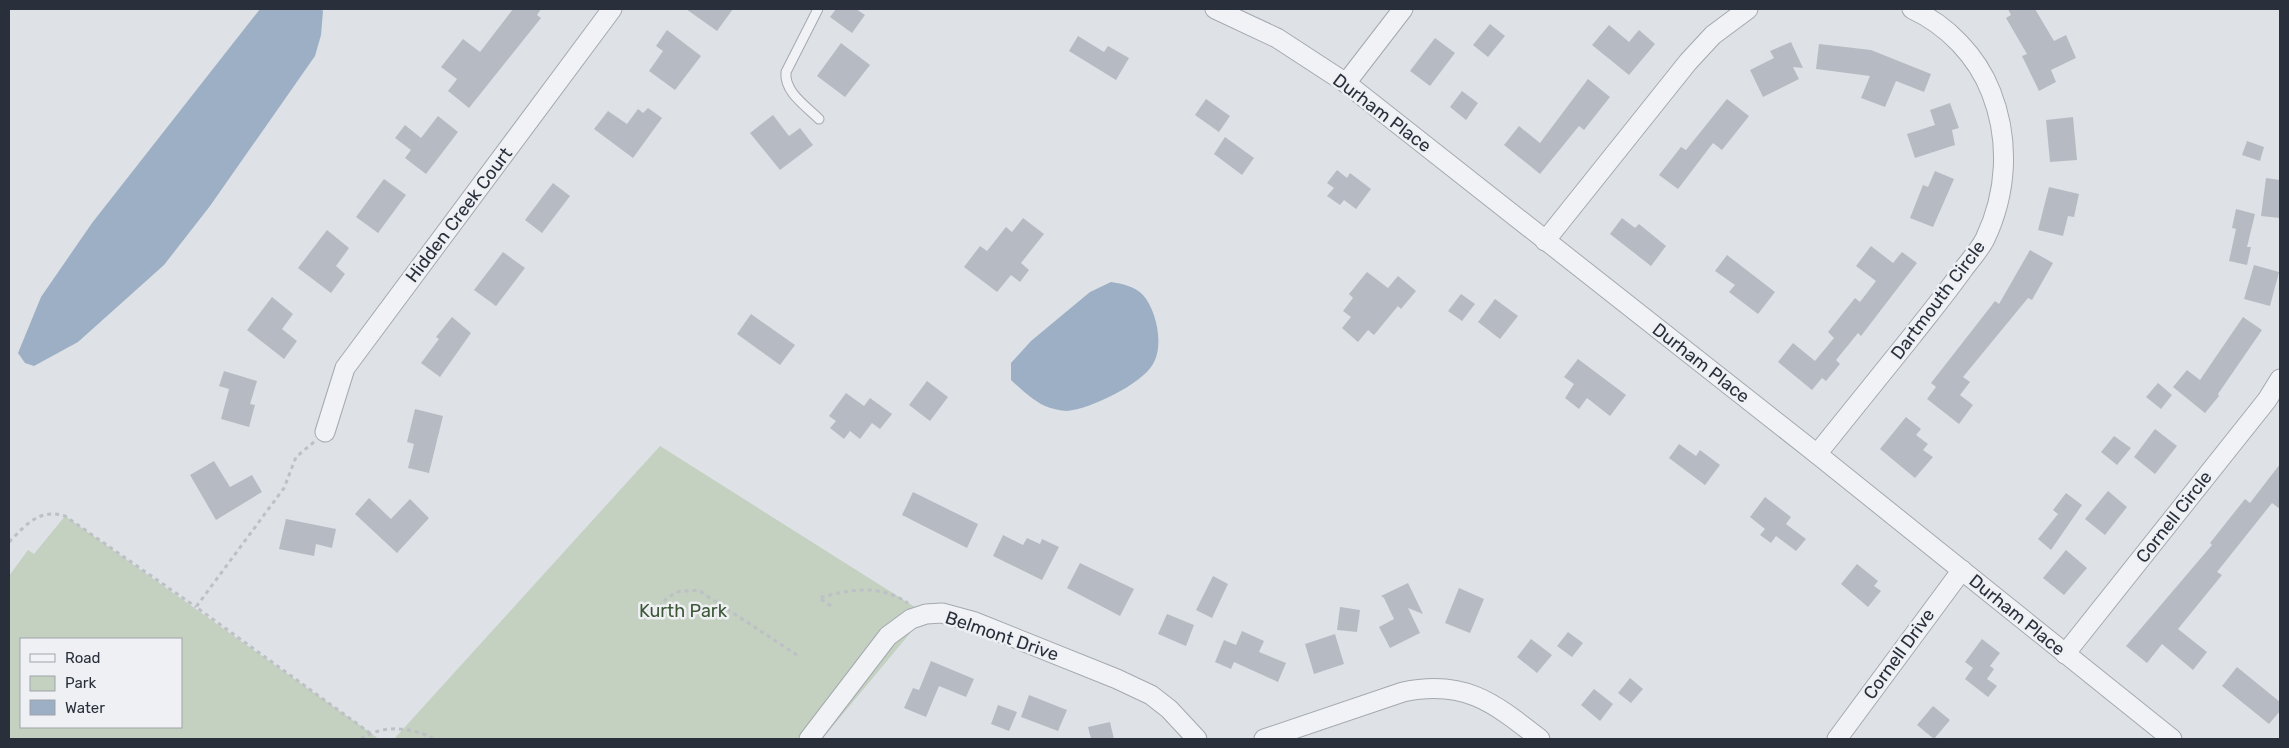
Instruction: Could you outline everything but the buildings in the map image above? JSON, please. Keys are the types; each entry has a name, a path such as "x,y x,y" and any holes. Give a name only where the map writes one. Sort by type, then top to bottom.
{"street":[{"name":"Hidden Creek Court","path":"325,432 345,368 612,9"},
{"name":"Durham Place","path":"1215,9 1277,38 1346,83 1817,454 1962,570 2163,736"},
{"path":"1346,83 1402,9"},
{"path":"1545,241 1688,62 1713,35 1748,9"},
{"name":"Dartmouth Circle","path":"1817,454 1947,292 1984,241 1994,216 2001,189 2004,161 2002,136 1998,110 1989,86 1977,64 1961,44 1942,27 1912,9"},
{"name":"Cornell Circle","path":"2065,654 2267,400 2280,379"},
{"name":"Cornell Drive","path":"1837,739 1962,570"},
{"name":"Belmont Drive","path":"809,739 888,636 911,619 926,614 942,613 975,622 1117,679 1151,695 1163,704 1197,739"},
{"path":"1264,739 1404,692 1424,688 1452,688 1482,698 1540,739"}],"lane":[{"path":"818,9 786,72 786,80 788,88 819,119"}],"path":[{"path":"196,607 284,488 296,457 325,432"},
{"path":"9,542 30,521 53,512 65,516 196,607 370,733"},
{"path":"831,606 819,598 866,589 900,597 926,614"},
{"path":"654,614 665,600 676,592 698,590 797,655"},
{"path":"361,739 370,733 396,728 423,733 434,739"}],"green space":[{"name":"Kurth Park","path":"660,446 926,614 822,739 394,739"},
{"path":"65,516 379,739 9,739 9,576 28,550 34,554"}],"water":[{"path":"260,9 321,9 323,11 321,35 315,56 210,206 164,265 78,342 34,366 25,363 18,353 41,297 92,223"},
{"path":"1111,282 1136,289 1148,302 1155,319 1158,338 1158,348 1153,364 1147,372 1127,387 1089,406 1067,411 1040,404 1011,380 1011,363 1031,341 1090,292"}]}
